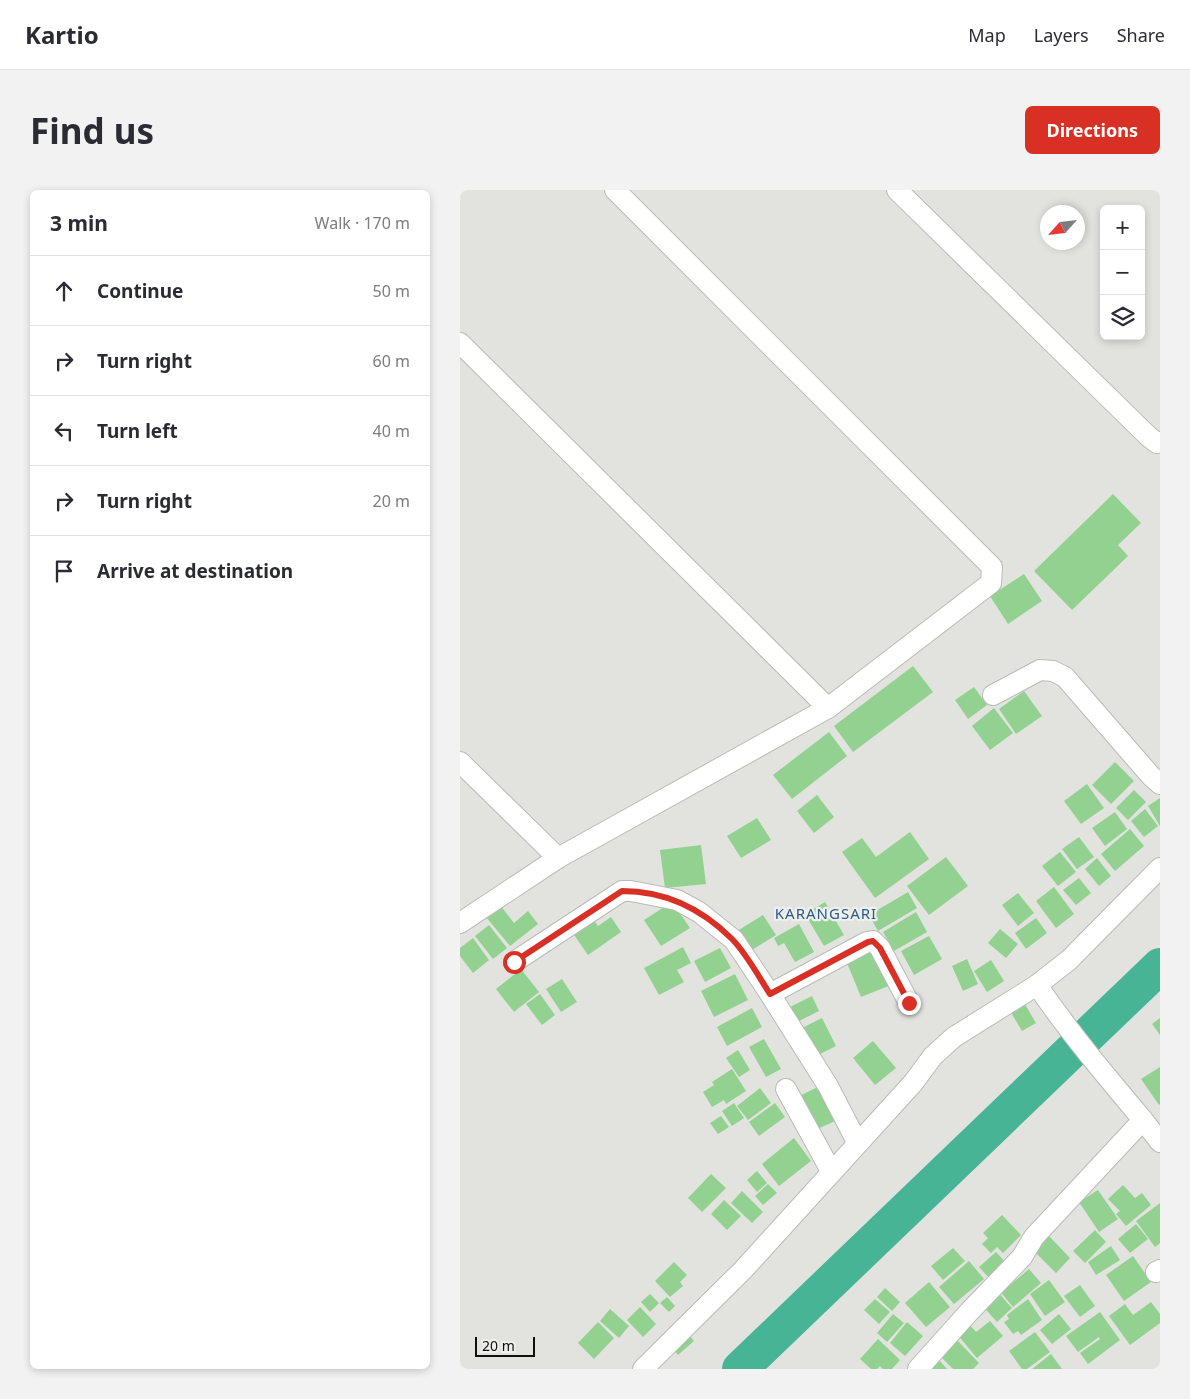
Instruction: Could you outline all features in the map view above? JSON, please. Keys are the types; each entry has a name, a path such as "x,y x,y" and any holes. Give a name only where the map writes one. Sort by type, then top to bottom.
{"street":[{"path":"460,924 558,858 828,708 991,583 992,567 615,190"},
{"path":"897,190 1148,436 1157,443 1160,442"},
{"path":"460,342 828,708"},
{"path":"993,695 1040,670 1053,670 1065,677 1160,784"},
{"path":"460,762 558,858"},
{"path":"643,1369 743,1270 857,1142 913,1083 933,1056 954,1036 1037,985 1069,960 1160,868"},
{"path":"514,962 622,891 676,900 699,912 734,940 828,1086 857,1142"},
{"path":"770,994 873,941 880,948 909,1003"},
{"path":"1037,985 1057,1014 1160,1142"},
{"path":"786,1089 831,1171"},
{"path":"918,1369 1022,1257 1034,1237 1143,1120"}],"building":[{"path":"1113,494 1141,523 1118,545 1128,556 1072,610 1034,571"},
{"path":"1024,574 1042,601 1008,624 990,596"},
{"path":"913,666 933,692 853,752 834,726"},
{"path":"974,687 987,705 968,719 955,700"},
{"path":"1024,691 1042,716 1016,734 999,709"},
{"path":"994,708 1013,733 990,750 972,726"},
{"path":"829,732 847,756 792,799 773,775"},
{"path":"1115,762 1134,781 1111,804 1092,785"},
{"path":"1087,784 1104,808 1081,824 1064,801"},
{"path":"1134,790 1146,802 1128,820 1116,808"},
{"path":"817,795 834,817 814,833 797,811"},
{"path":"1160,798 1160,826 1148,806"},
{"path":"1145,809 1158,826 1144,837 1131,821"},
{"path":"1115,812 1127,829 1105,846 1092,828"},
{"path":"757,818 771,840 741,858 727,836"},
{"path":"1130,829 1144,846 1115,871 1101,854"},
{"path":"910,832 929,859 875,898 842,852 862,838 876,857"},
{"path":"1079,837 1094,857 1077,869 1062,849"},
{"path":"701,845 706,884 665,888 660,850"},
{"path":"1060,852 1076,872 1058,886 1042,866"},
{"path":"946,857 968,886 929,915 907,886"},
{"path":"1097,858 1111,876 1099,886 1085,869"},
{"path":"1079,878 1091,893 1076,905 1063,890"},
{"path":"1054,887 1074,914 1056,928 1036,901"},
{"path":"908,892 917,908 878,931 869,915"},
{"path":"1018,893 1034,913 1018,926 1002,905"},
{"path":"672,902 690,928 661,946 644,920"},
{"path":"825,902 844,935 824,946 805,914"},
{"path":"500,905 514,923 528,911 538,924 510,946 486,917"},
{"path":"916,912 927,932 894,951 883,932"},
{"path":"590,915 598,926 611,917 621,932 588,955 570,929"},
{"path":"763,915 776,935 747,953 734,933"},
{"path":"1036,918 1047,933 1026,949 1015,933"},
{"path":"799,924 814,952 795,962 784,943 778,946 774,938"},
{"path":"489,925 507,948 493,959 475,936"},
{"path":"1000,929 1018,944 1006,958 988,943"},
{"path":"929,936 942,959 914,975 901,951"},
{"path":"473,938 489,960 473,973 460,956 460,948"},
{"path":"874,946 891,985 861,997 845,958"},
{"path":"683,947 691,963 677,970 684,982 659,995 644,968"},
{"path":"720,948 731,968 705,982 694,961"},
{"path":"967,959 978,984 963,991 952,966"},
{"path":"991,960 1004,981 987,992 974,971"},
{"path":"521,969 539,992 514,1012 496,989"},
{"path":"735,974 748,1000 714,1017 701,991"},
{"path":"562,979 577,1002 561,1012 546,989"},
{"path":"540,994 555,1015 542,1025 526,1004"},
{"path":"812,996 819,1011 795,1023 788,1008"},
{"path":"1023,1001 1036,1023 1022,1031 1009,1009"},
{"path":"752,1008 762,1027 727,1046 717,1027"},
{"path":"822,1018 836,1046 814,1057 800,1029"},
{"path":"1160,1018 1160,1035 1152,1024"},
{"path":"764,1039 781,1069 766,1077 749,1047"},
{"path":"873,1041 896,1068 875,1085 853,1058"},
{"path":"738,1050 750,1070 739,1077 726,1058"},
{"path":"1160,1067 1160,1104 1159,1105 1141,1079"},
{"path":"732,1069 746,1091 726,1104 724,1100 712,1107 703,1092 714,1085 712,1082"},
{"path":"818,1087 835,1121 813,1131 797,1097"},
{"path":"760,1088 771,1103 748,1120 737,1106"},
{"path":"734,1103 744,1118 732,1126 722,1111"},
{"path":"775,1103 785,1117 759,1136 749,1122"},
{"path":"721,1116 729,1127 718,1134 710,1123"},
{"path":"794,1138 811,1161 779,1186 762,1164"},
{"path":"757,1171 767,1183 757,1192 747,1180"},
{"path":"711,1174 726,1188 702,1212 688,1198"},
{"path":"768,1184 777,1193 763,1205 755,1196"},
{"path":"1123,1185 1135,1198 1142,1193 1151,1205 1126,1226 1116,1214 1120,1211 1108,1199"},
{"path":"1098,1190 1118,1219 1099,1232 1079,1202"},
{"path":"742,1191 763,1212 752,1223 731,1203"},
{"path":"724,1200 741,1216 727,1230 711,1214"},
{"path":"1160,1203 1160,1243 1155,1247 1136,1221"},
{"path":"1002,1215 1021,1235 1003,1253 997,1247 991,1253 982,1244 988,1238 983,1233"},
{"path":"1136,1224 1148,1239 1130,1253 1118,1239"},
{"path":"1095,1230 1106,1242 1085,1263 1073,1251"},
{"path":"1049,1236 1070,1258 1056,1273 1034,1251"},
{"path":"1111,1246 1120,1260 1096,1275 1088,1262"},
{"path":"953,1248 965,1261 943,1280 931,1266"},
{"path":"996,1252 1008,1265 991,1280 979,1267"},
{"path":"1133,1256 1151,1282 1124,1301 1106,1275"},
{"path":"969,1261 984,1279 954,1304 939,1287"},
{"path":"674,1262 687,1275 680,1282 683,1286 670,1297 655,1281"},
{"path":"1029,1269 1041,1283 1013,1307 998,1289 1006,1282 1009,1286"},
{"path":"1049,1280 1065,1302 1045,1316 1030,1294"},
{"path":"929,1282 950,1307 926,1327 905,1303"},
{"path":"1080,1285 1095,1306 1080,1317 1064,1296"},
{"path":"885,1288 900,1302 892,1311 877,1297"},
{"path":"995,1289 1012,1308 997,1322 980,1303"},
{"path":"650,1294 659,1303 650,1312 641,1302"},
{"path":"667,1297 675,1306 669,1312 660,1303"},
{"path":"875,1299 890,1312 879,1324 864,1310"},
{"path":"1028,1299 1042,1320 1021,1335 1018,1331 1013,1334 1004,1322 1009,1319 1007,1315"},
{"path":"1151,1302 1160,1314 1160,1323 1130,1345 1109,1316 1125,1304 1133,1315"},
{"path":"640,1307 656,1324 643,1337 627,1320"},
{"path":"610,1309 629,1326 619,1338 600,1321"},
{"path":"1100,1312 1120,1340 1088,1364 1080,1353 1100,1339 1099,1337 1078,1352 1066,1336"},
{"path":"893,1314 904,1323 887,1342 877,1333"},
{"path":"1059,1314 1071,1329 1052,1344 1040,1330"},
{"path":"990,1321 1003,1336 977,1358 956,1333 968,1323 976,1332"},
{"path":"598,1322 614,1338 594,1359 578,1343"},
{"path":"907,1322 923,1336 905,1356 890,1343"},
{"path":"685,1330 694,1341 678,1355 669,1344"},
{"path":"1035,1332 1050,1352 1027,1369 1022,1369 1009,1351"},
{"path":"955,1338 979,1363 973,1369 953,1369 938,1354"},
{"path":"878,1339 900,1360 892,1369 883,1369 880,1366 877,1369 871,1369 860,1359"},
{"path":"1051,1354 1062,1369 1032,1369"},
{"path":"939,1360 947,1369 930,1369"}],"waterway":[{"path":"740,1369 1160,966"}],"district":[{"name":"KARANGSARI","path":"826,914"}],"route":[{"path":"514,962 622,891 631,891 676,900 699,912 734,940 770,994 873,941 880,948 909,1003"}]}
